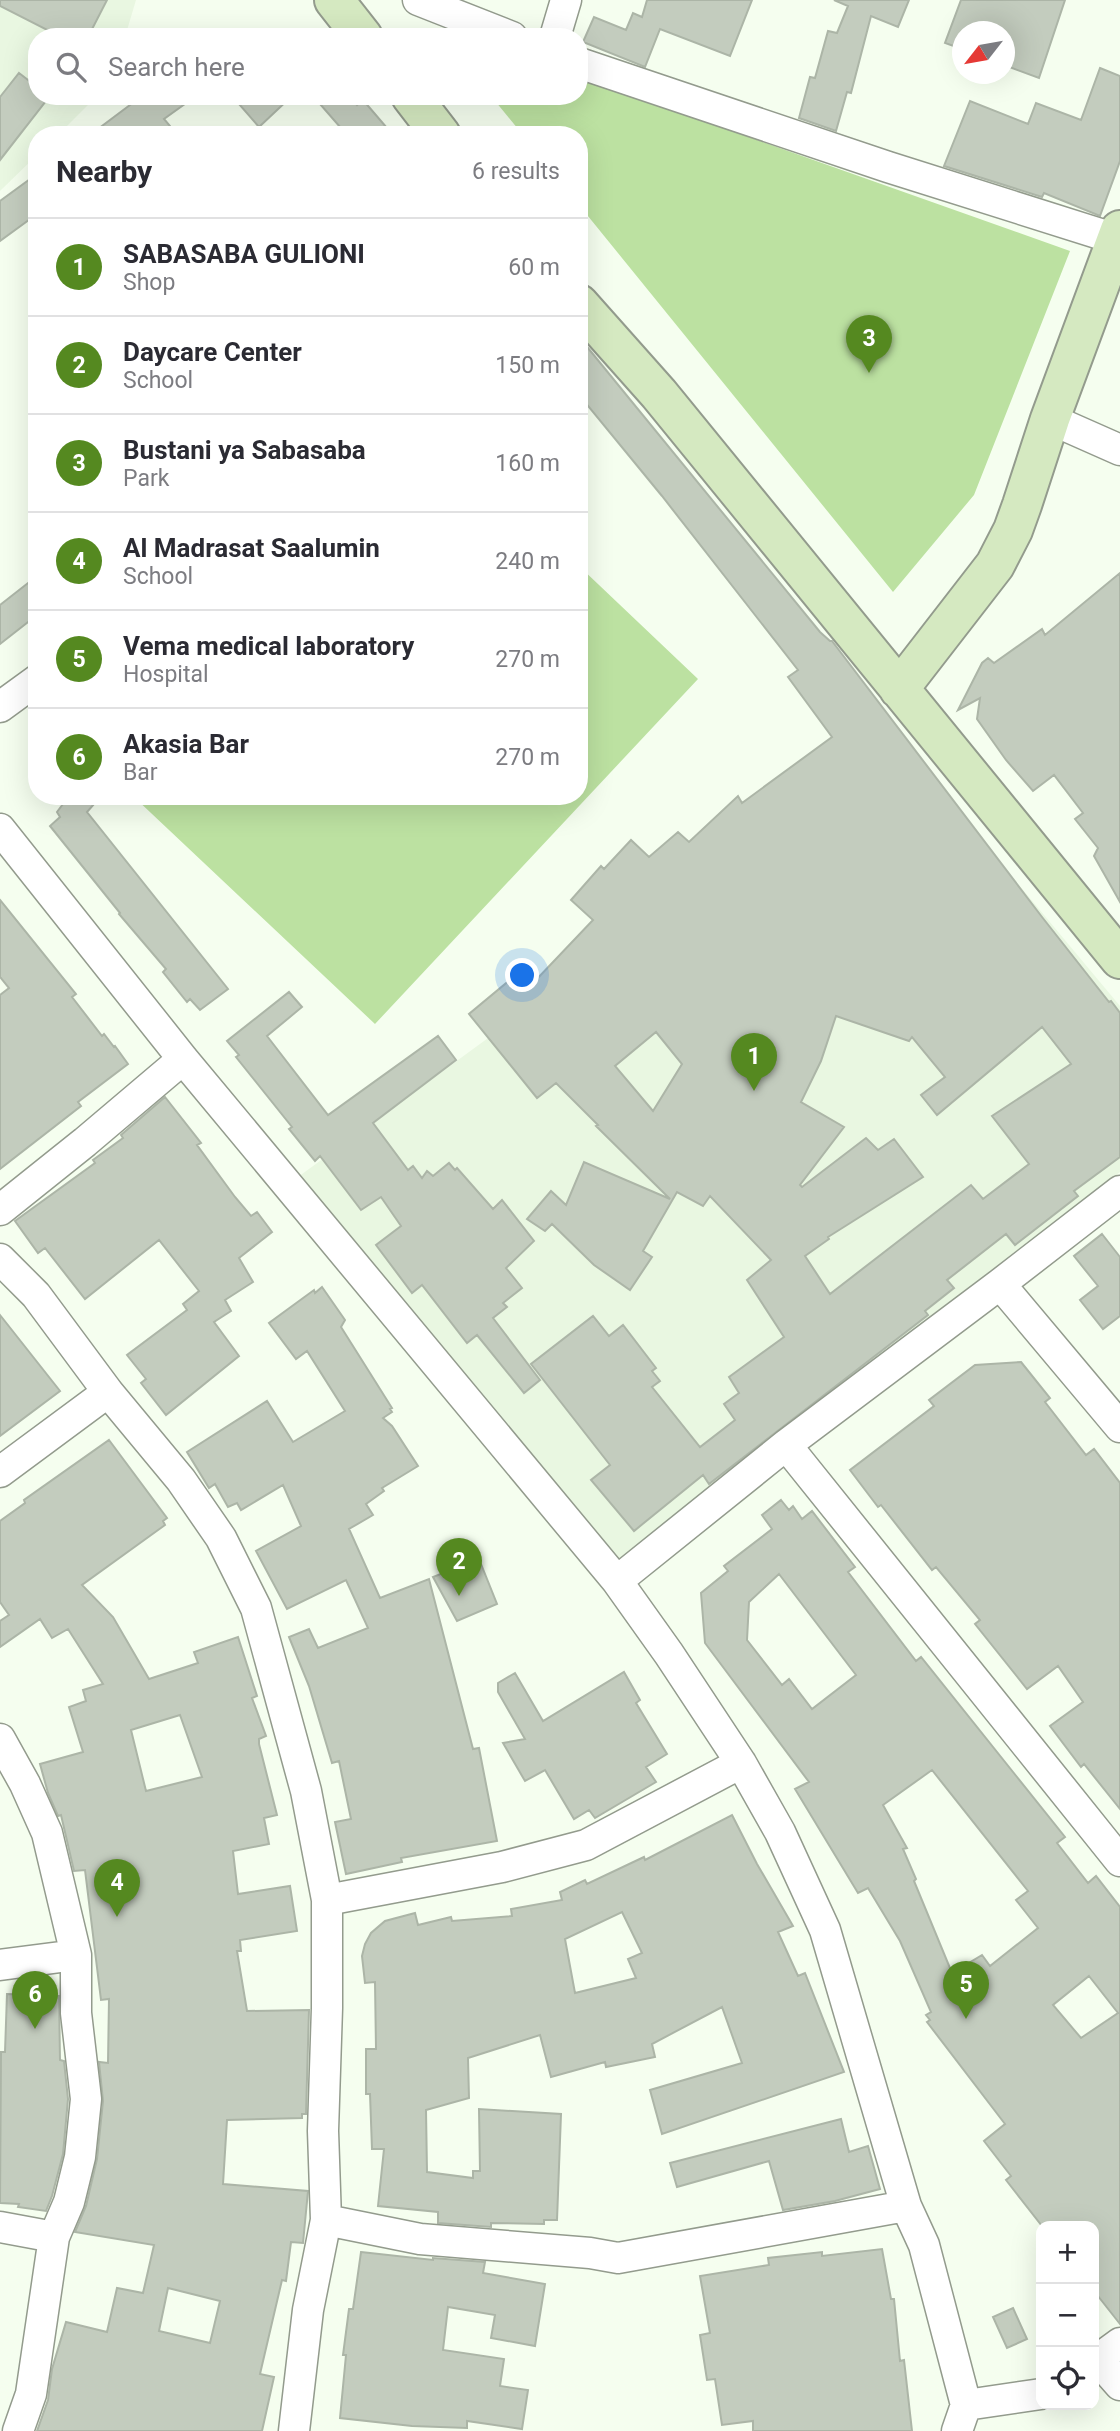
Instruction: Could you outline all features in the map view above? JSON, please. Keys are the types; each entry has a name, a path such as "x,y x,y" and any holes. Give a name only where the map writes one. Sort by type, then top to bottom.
{"street":[{"path":"334,0 356,28"},
{"path":"418,0 489,28"},
{"path":"558,28 566,0"},
{"path":"588,66 888,167 1118,234 1050,419 1022,505 999,559 899,689"},
{"path":"418,105 434,126"},
{"path":"588,314 659,394 899,689 1114,943"},
{"path":"1050,419 1120,450"},
{"path":"0,707 28,687"},
{"path":"0,829 183,1059 617,1581 669,1654 741,1763 780,1832 825,1930 906,2206 924,2245 961,2418 1036,2396"},
{"path":"0,1210 183,1059"},
{"path":"617,1581 786,1445 1120,1191"},
{"path":"0,1259 36,1295 108,1392 181,1480 214,1526 241,1573 256,1608 306,1791 327,1900 323,2131 326,2220 308,2310 294,2431"},
{"path":"1000,1284 1120,1427"},
{"path":"0,1472 108,1392"},
{"path":"786,1445 1120,1861"},
{"path":"0,1739 25,1784 47,1833 76,1955 76,2013 86,2099 80,2157 69,2202 54,2237 30,2395 18,2431"},
{"path":"327,1900 502,1867 586,1845 741,1763"},
{"path":"0,1965 76,1955"},
{"path":"326,2220 420,2239 590,2253 618,2258 906,2206"},
{"path":"0,2227 54,2237"},
{"path":"1104,2355 1120,2385"}],"shaded area":[{"path":"0,0 136,0 128,28 28,28 28,105 88,105 67,126 28,126 28,164 0,191"},
{"path":"897,739 1120,1006 1120,1172 618,1564 298,1177"}],"green space":[{"path":"588,80 1070,251 974,495 893,592 588,216 588,126 516,126 498,105 588,105"},
{"path":"588,575 698,679 588,796"},
{"path":"142,805 580,805 375,1024"}],"building":[{"path":"0,0 107,0 93,28 43,28 0,6"},
{"path":"647,0 752,0 730,56 660,29 645,67 588,44 588,31 594,17 626,30 633,13 642,17"},
{"path":"834,0 909,0 898,27 871,16 851,93 847,92 836,131 799,118 810,77 815,78 828,31 837,33 848,6"},
{"path":"961,0 1065,0 1039,78 1015,69 1015,21 953,21"},
{"path":"952,24 952,45 945,43"},
{"path":"1100,68 1120,76 1120,161 1100,216 1044,193 1042,197 944,166 970,101 1028,124 1036,103 1081,120"},
{"path":"19,73 28,80 28,105 43,105 0,160 0,97"},
{"path":"130,105 183,105 164,119 170,126 102,126"},
{"path":"240,105 282,105 260,126"},
{"path":"321,105 367,105 385,126 339,126"},
{"path":"28,181 28,221 0,241 0,201"},
{"path":"588,348 820,632 832,641 1042,917 1120,1013 1120,1157 1074,1191 1078,1196 1015,1245 1006,1234 947,1280 954,1288 925,1311 928,1315 709,1484 703,1475 634,1531 591,1480 610,1465 531,1364 593,1316 609,1336 623,1325 656,1368 652,1371 660,1381 652,1387 700,1447 735,1420 724,1404 739,1393 729,1377 784,1337 747,1280 771,1260 710,1196 703,1206 677,1192 643,1251 652,1257 630,1290 594,1265 552,1224 545,1231 527,1219 551,1191 566,1205 584,1162 670,1199 556,1083 537,1098 469,1014 523,969 535,981 593,920 571,900 601,866 604,869 631,840 649,857 678,832 689,842 738,796 742,803 832,737 788,677 798,670 588,406","holes":["836,1016 909,1041 912,1037 945,1077 921,1095 937,1115 1042,1027 1071,1064 992,1116 1029,1164 983,1199 971,1185 830,1294 805,1256 829,1239 828,1237 923,1177 894,1139 878,1150 866,1138 802,1187 800,1185 844,1127 801,1102 821,1061","656,1032 682,1064 653,1111 615,1066"]},
{"path":"1120,573 1120,902 1094,856 1098,848 1075,819 1083,813 1054,775 1033,791 1006,760 977,719 980,698 958,710 982,663 988,658 994,663 1042,629 1045,635"},
{"path":"28,583 28,622 0,644 0,605"},
{"path":"62,805 93,805 87,812 228,989 200,1010 190,999 187,1002 163,972 166,969 50,826 60,817 57,812"},
{"path":"0,900 76,994 72,997 102,1036 104,1034 128,1064 78,1102 81,1106 0,1169 0,995 9,988 0,977"},
{"path":"289,992 302,1007 267,1036 328,1115 438,1036 456,1060 373,1123 408,1170 413,1166 422,1178 427,1171 433,1176 449,1163 455,1170 457,1168 493,1209 502,1200 534,1241 506,1268 522,1288 503,1303 507,1307 493,1318 540,1380 524,1393 477,1335 467,1343 422,1285 412,1293 376,1245 401,1226 381,1197 361,1210 320,1156 315,1161 289,1129 292,1127 236,1057 239,1055 227,1041"},
{"path":"165,1097 201,1143 197,1145 235,1197 251,1216 257,1212 272,1232 239,1258 253,1282 225,1300 231,1311 214,1322 239,1356 166,1415 141,1383 146,1379 127,1355 187,1310 183,1304 199,1291 159,1240 85,1299 45,1248 38,1253 15,1221 95,1163 93,1160 123,1138 121,1135"},
{"path":"1102,1234 1120,1257 1120,1316 1103,1329 1080,1300 1098,1286 1074,1256"},
{"path":"322,1287 345,1320 341,1327 392,1408 392,1412 383,1418 392,1426 418,1466 382,1488 384,1491 366,1504 373,1515 349,1529 380,1598 429,1579 473,1749 479,1748 497,1841 401,1858 402,1862 346,1874 335,1822 351,1819 339,1761 332,1763 309,1686 289,1637 309,1629 318,1648 368,1628 346,1580 287,1609 256,1551 301,1526 283,1485 241,1510 237,1503 228,1507 215,1484 209,1488 187,1452 267,1401 293,1442 345,1411 307,1351 296,1359 269,1323"},
{"path":"0,1315 60,1391 0,1436"},
{"path":"1021,1362 1050,1398 1045,1402 1086,1455 1094,1449 1120,1483 1120,1809 1084,1764 1081,1767 1050,1726 1083,1702 1058,1666 1027,1689 975,1624 980,1620 936,1567 932,1570 850,1470 934,1406 929,1400 975,1365"},
{"path":"109,1440 167,1518 163,1521 165,1525 82,1585 113,1617 149,1679 198,1663 194,1652 238,1637 257,1696 252,1698 266,1736 259,1739 259,1744 277,1815 264,1818 269,1844 233,1851 238,1894 290,1886 297,1931 240,1940 241,1951 237,1951 247,2011 309,2010 306,2114 302,2114 302,2118 227,2120 223,2184 308,2191 303,2243 291,2242 286,2281 282,2280 260,2374 274,2377 262,2431 37,2431 48,2400 52,2369 66,2322 107,2332 117,2288 143,2293 154,2245 75,2232 86,2206 97,2159 103,2101 99,2062 108,2063 109,1999 101,2000 85,1870 74,1871 61,1815 58,1816 48,1793 40,1764 83,1752 69,1707 86,1701 83,1690 103,1684 68,1629 52,1638 40,1619 0,1647 0,1621 9,1615 0,1602 0,1521 25,1503 24,1500","holes":["180,1715 202,1777 146,1791 131,1730","168,2288 220,2301 210,2343 159,2331"]},
{"path":"781,1500 789,1510 793,1506 802,1519 812,1511 855,1567 848,1572 916,1661 921,1657 1065,1837 1057,1843 1088,1883 1096,1876 1120,1907 1120,2324 1099,2297 1099,2221 1038,2221 1006,2180 1011,2176 984,2141 1005,2124 927,2022 930,2020 926,2015 931,2012 900,1941 868,1888 858,1893 795,1789 809,1782 705,1643 701,1593 728,1571 724,1566 772,1529 762,1515","holes":["779,1574 856,1675 812,1709 789,1679 782,1685 747,1640 749,1602","932,1770 1028,1891 1016,1900 1038,1928 990,1966 982,1955 952,1973 914,1881 916,1879 903,1849 907,1848 883,1805","1089,1976 1118,2013 1081,2038 1053,2005"]},
{"path":"479,1559 497,1604 457,1621 433,1577"},
{"path":"624,1672 640,1700 636,1703 667,1754 646,1767 656,1782 595,1818 589,1810 574,1819 545,1770 525,1781 503,1743 525,1739 498,1692 498,1683 515,1673 543,1721"},
{"path":"732,1815 793,1926 778,1932 798,1976 805,1973 844,2072 662,2134 650,2090 742,2063 722,2007 652,2044 655,2057 606,2067 605,2062 551,2077 540,2035 468,2058 469,2098 426,2110 427,2172 473,2178 473,2171 480,2171 479,2109 561,2114 557,2220 544,2220 544,2224 491,2223 491,2227 438,2223 438,2212 378,2206 384,2149 372,2149 370,2094 366,2094 366,2049 376,2049 375,1982 365,1983 362,1956 371,1933 385,1921 415,1913 418,1925 451,1917 452,1921 512,1916 511,1909 562,1900 560,1892 585,1880 587,1884 644,1857 645,1860","holes":["622,1912 642,1953 628,1959 636,1978 575,1993 565,1939"]},
{"path":"7,1994 59,1996 60,2060 64,2061 68,2099 63,2154 46,2211 18,2207 19,2204 0,2203 1,2052 5,2052"},
{"path":"841,2119 849,2152 868,2146 880,2189 835,2201 783,2210 769,2161 677,2187 670,2163"},
{"path":"882,2249 891,2299 894,2299 900,2361 904,2360 912,2431 753,2431 753,2421 722,2425 715,2379 707,2380 700,2335 710,2333 700,2276 769,2265 768,2258 822,2252 822,2256"},
{"path":"361,2252 433,2260 485,2262 483,2273 545,2284 535,2346 491,2338 495,2315 448,2307 443,2350 504,2359 500,2386 528,2390 522,2429 467,2421 467,2428 412,2426 340,2418 346,2355 343,2355"},
{"path":"1013,2308 1027,2339 1007,2348 993,2317"}],"place":[{"name":"Bustani ya Sabasaba","path":"869,373"},
{"name":"SABASABA GULIONI","path":"754,1091"},
{"name":"Daycare Center","path":"459,1596"},
{"name":"Al Madrasat Saalumin","path":"117,1917"},
{"name":"Vema medical laboratory","path":"966,2019"},
{"name":"Akasia Bar","path":"35,2029"}]}
